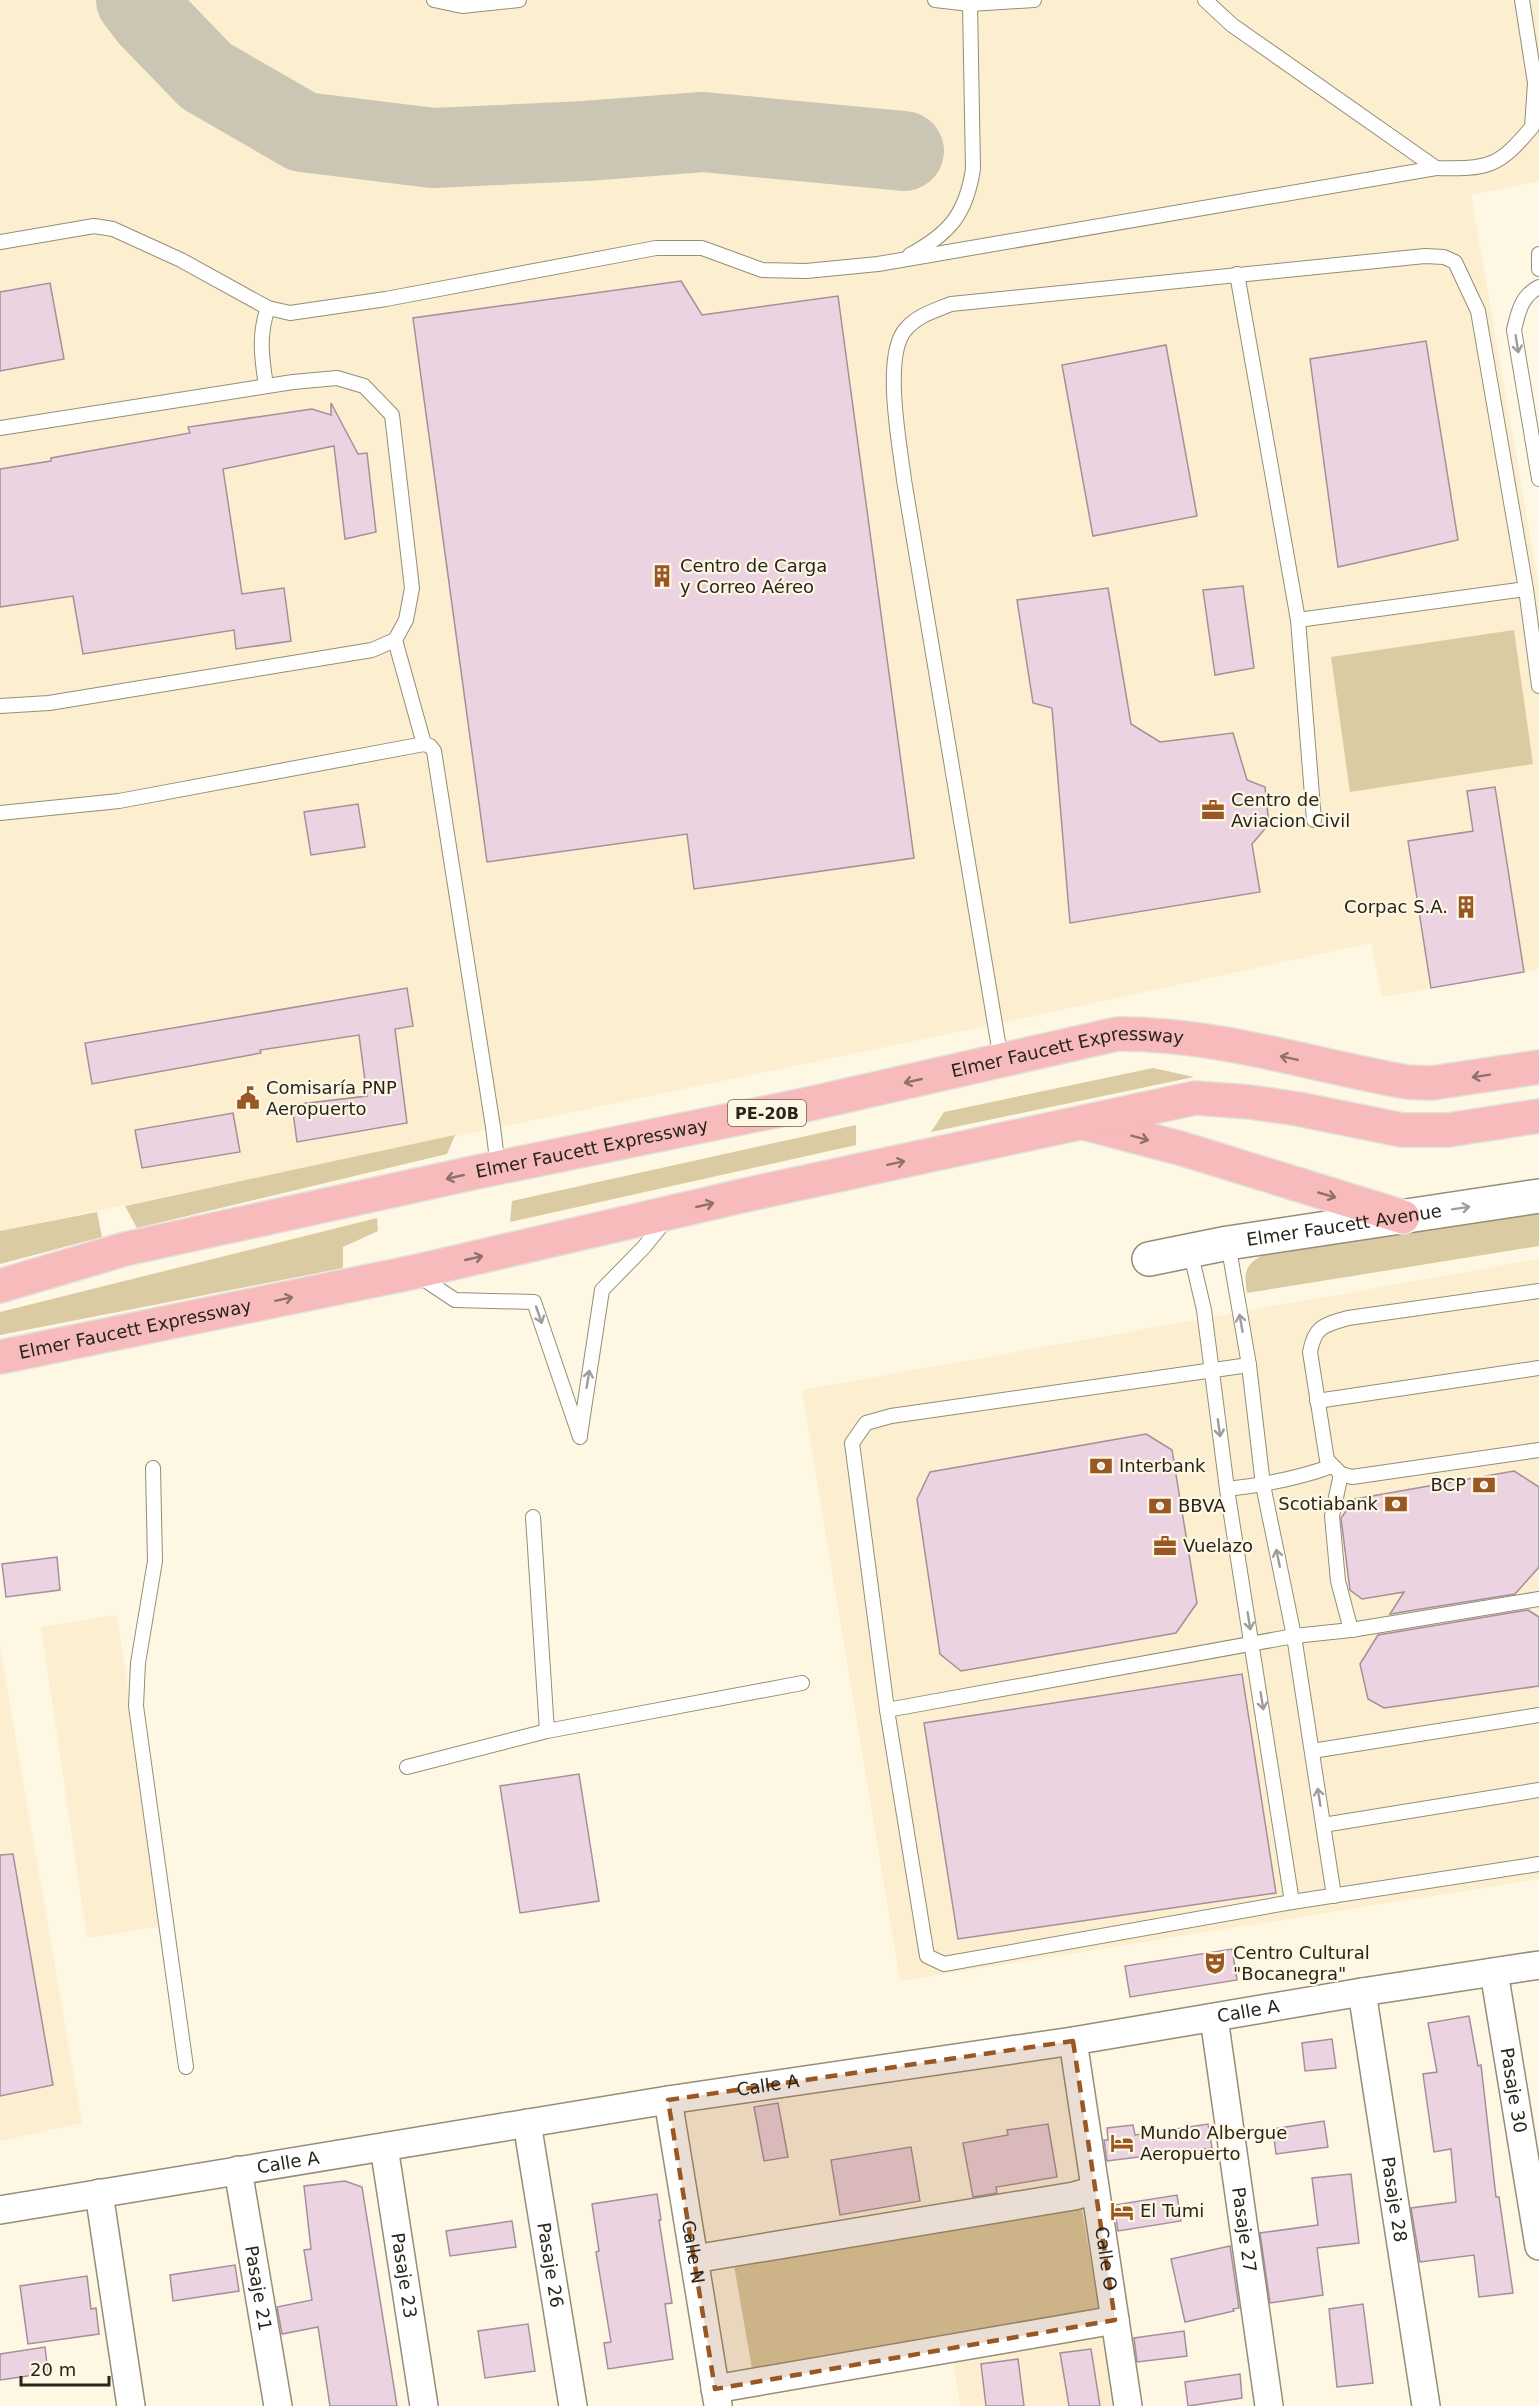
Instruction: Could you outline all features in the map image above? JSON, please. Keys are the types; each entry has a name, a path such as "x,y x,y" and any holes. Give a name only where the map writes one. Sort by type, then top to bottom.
{"highway":[{"name":"Elmer Faucett Expressway","path":"0,1286 124,1249 809,1104 1117,1034 1195,1038 1407,1082 1432,1083 1539,1067"},
{"name":"Elmer Faucett Expressway","path":"0,1357 414,1272 1196,1098 1250,1102 1298,1109 1402,1130 1448,1130 1539,1116"},
{"path":"1084,1123 1183,1149 1403,1217"}],"main road":[{"name":"Elmer Faucett Avenue","path":"1149,1259 1228,1243 1539,1196"}],"street":[{"name":"Calle A","path":"0,2210 668,2100 1073,2041 1362,1992 1539,1965"},
{"name":"Pasaje 30","path":"1494,1972 1539,2246"},
{"name":"Pasaje 28","path":"1362,1992 1426,2406"},
{"name":"Pasaje 27","path":"1214,2018 1269,2406"},
{"name":"Calle O","path":"1073,2041 1128,2406"},
{"name":"Calle N","path":"668,2100 717,2397"},
{"name":"Pasaje 26","path":"527,2123 573,2406"},
{"name":"Pasaje 23","path":"384,2146 424,2406"},
{"name":"Pasaje 21","path":"238,2170 278,2406"},
{"path":"694,2259 1074,2196 1095,2190"},
{"path":"99,2193 131,2406"},
{"path":"717,2397 1115,2320"}],"lane":[{"path":"434,0 462,6 519,0"},
{"path":"935,0 970,4 1034,0"},
{"path":"1205,0 1232,25 1436,168"},
{"path":"0,242 94,226 113,229 181,260 268,308 290,314 386,299 656,248 702,248 762,270 806,271 901,261 1436,168 1470,169 1500,161 1532,127 1535,83 1522,0"},
{"path":"901,261 945,232 958,217 969,194 973,169 970,4"},
{"path":"1539,254 1539,269"},
{"path":"1001,1060 904,480 894,400 894,363 904,331 919,317 951,304 1237,274 1425,256 1444,256 1455,262 1478,310 1526,589 1539,686"},
{"path":"1237,274 1298,620 1314,820"},
{"path":"1539,287 1532,290 1520,306 1514,330 1539,479"},
{"path":"266,386 260,342 263,321 268,308"},
{"path":"0,428 266,386 338,378 364,386 392,415 412,588 406,620 395,640 372,650 49,703 0,706"},
{"path":"1298,620 1526,589"},
{"path":"395,640 424,744"},
{"path":"0,813 119,801 424,744 430,746 434,751 494,1127 498,1168"},
{"path":"414,1272 455,1300 534,1302 580,1437 602,1290 644,1247 671,1213"},
{"path":"1228,1243 1249,1365 1263,1485 1294,1636 1334,1896"},
{"path":"1190,1250 1204,1310 1227,1489 1292,1902"},
{"path":"1539,1291 1348,1318 1323,1325 1312,1338 1310,1352 1327,1460 1336,1470 1352,1477 1539,1450"},
{"path":"1249,1365 891,1416 866,1423 852,1443 886,1710 927,1956 944,1964 1292,1902 1539,1864"},
{"path":"1317,1401 1539,1368"},
{"path":"153,1468 155,1561 138,1663 135,1706 186,2067"},
{"path":"1227,1489 1263,1485 1336,1470"},
{"path":"1336,1470 1332,1516 1338,1581 1351,1630"},
{"path":"533,1517 547,1731"},
{"path":"886,1710 1294,1636 1351,1630 1539,1599"},
{"path":"407,1767 547,1731 802,1683"},
{"path":"1312,1751 1539,1715"},
{"path":"1323,1825 1539,1790"}],"highlighted area":[{"path":"1073,2041 1115,2320 715,2389 668,2100"}],"shaded area":[{"path":"0,0 1539,0 1539,181 1471,195 1539,587 1539,969 1382,997 1371,943 996,1024 0,1231"},
{"path":"1514,630 1533,764 1350,792 1331,657"},
{"path":"1153,1068 1194,1077 931,1132 944,1112"},
{"path":"856,1125 856,1145 510,1222 512,1201"},
{"path":"455,1135 447,1154 137,1228 125,1206"},
{"path":"97,1212 102,1237 0,1264 0,1231"},
{"path":"1539,1212 1539,1246 1247,1293 1247,1270 1252,1262 1263,1255"},
{"path":"377,1218 378,1231 343,1247 343,1268 0,1335 0,1312"},
{"path":"1539,1259 1539,1879 900,1981 802,1390"},
{"path":"117,1615 163,1926 87,1938 41,1627"},
{"path":"0,1647 82,2123 0,2141"},
{"path":"1081,2204 1099,2308 752,2369 734,2265"},
{"path":"1104,2336 1114,2406 960,2406 953,2360"}],"building":[{"name":"Centro de Carga y Correo Aéreo","path":"681,281 702,315 838,296 914,858 694,889 687,834 487,862 413,318"},
{"path":"50,283 64,359 0,371 0,292"},
{"path":"1426,341 1458,540 1338,567 1310,359"},
{"path":"1166,345 1197,516 1093,536 1062,365"},
{"path":"331,403 358,454 367,453 376,532 345,539 334,446 223,469 242,594 284,588 291,641 236,649 234,630 83,654 73,596 0,607 0,469 190,433 188,427 312,409 331,415"},
{"path":"1243,586 1254,668 1215,675 1203,590"},
{"path":"1108,588 1131,724 1160,742 1233,733 1247,780 1265,787 1269,824 1252,844 1260,892 1070,923 1052,708 1033,703 1017,600"},
{"name":"Corpac S.A.","path":"1495,787 1524,972 1431,988 1408,841 1473,831 1467,791"},
{"path":"358,804 365,847 311,855 304,812"},
{"path":"407,988 413,1026 395,1029 407,1123 297,1142 292,1105 367,1096 359,1035 260,1050 261,1053 92,1084 85,1043"},
{"path":"233,1113 240,1152 142,1168 135,1130"},
{"path":"1146,1434 1172,1450 1197,1603 1176,1633 961,1671 940,1654 917,1499 930,1472"},
{"path":"1514,1471 1539,1487 1539,1567 1515,1594 1390,1614 1404,1592 1362,1599 1350,1590 1341,1518 1355,1499"},
{"path":"57,1557 60,1590 6,1597 2,1564"},
{"path":"1528,1610 1539,1617 1539,1686 1384,1708 1368,1699 1360,1664 1378,1635"},
{"path":"1242,1674 1276,1893 958,1939 924,1723"},
{"path":"579,1774 599,1901 520,1913 500,1786"},
{"path":"13,1854 53,2085 0,2096 0,1855"},
{"path":"1232,1949 1237,1980 1130,1997 1125,1966"},
{"path":"1469,2016 1478,2066 1481,2065 1496,2197 1499,2197 1513,2293 1479,2297 1474,2255 1420,2262 1411,2208 1456,2202 1451,2149 1434,2152 1423,2074 1437,2072 1428,2023"},
{"path":"1332,2039 1336,2068 1305,2071 1302,2043"},
{"path":"778,2103 788,2157 764,2161 754,2107"},
{"path":"1324,2121 1328,2147 1276,2154 1273,2129"},
{"path":"1048,2124 1057,2177 996,2187 997,2193 973,2197 963,2143 1008,2135 1007,2130"},
{"path":"1208,2124 1212,2148 1107,2161 1104,2140 1108,2140 1107,2128 1133,2125 1135,2135"},
{"path":"911,2147 920,2201 840,2215 831,2160"},
{"path":"1351,2174 1359,2243 1317,2248 1323,2295 1270,2303 1260,2233 1318,2225 1312,2178"},
{"path":"345,2181 362,2187 397,2406 330,2406 318,2327 282,2334 277,2307 312,2300 304,2250 311,2249 304,2186"},
{"path":"657,2194 672,2303 665,2304 673,2359 608,2369 604,2343 611,2342 596,2252 599,2251 592,2204"},
{"path":"1177,2195 1181,2221 1118,2231 1114,2205"},
{"path":"512,2221 516,2247 450,2256 446,2231"},
{"path":"1230,2246 1239,2308 1185,2322 1171,2259"},
{"path":"235,2265 239,2291 173,2301 170,2275"},
{"path":"87,2276 91,2309 96,2308 99,2334 28,2344 20,2286"},
{"path":"1363,2304 1373,2383 1337,2387 1329,2309"},
{"path":"528,2324 535,2371 485,2378 478,2331"},
{"path":"1184,2331 1187,2356 1137,2362 1134,2338"},
{"path":"45,2347 48,2373 0,2380 0,2354"},
{"path":"1091,2349 1100,2406 1069,2406 1060,2353"},
{"path":"1018,2359 1024,2406 986,2406 981,2364"},
{"path":"1240,2374 1242,2398 1188,2406 1185,2382"}],"taxiway":[{"path":"136,0 149,17 206,76 303,132 433,148 585,141 703,132 904,151"}],"place":[{"name":"Centro de Carga y Correo Aéreo","path":"662,576"},
{"name":"Centro de Aviacion Civil","path":"1213,810"},
{"name":"Corpac S.A.","path":"1466,907"},
{"name":"Comisaría PNP Aeropuerto","path":"248,1098"},
{"name":"Interbank","path":"1101,1466"},
{"name":"BCP","path":"1484,1485"},
{"name":"Scotiabank","path":"1396,1504"},
{"name":"BBVA","path":"1160,1506"},
{"name":"Vuelazo","path":"1165,1546"},
{"name":"Centro Cultural \"Bocanegra\"","path":"1215,1963"},
{"name":"Mundo Albergue Aeropuerto","path":"1122,2143"},
{"name":"El Tumi","path":"1122,2211"}]}
